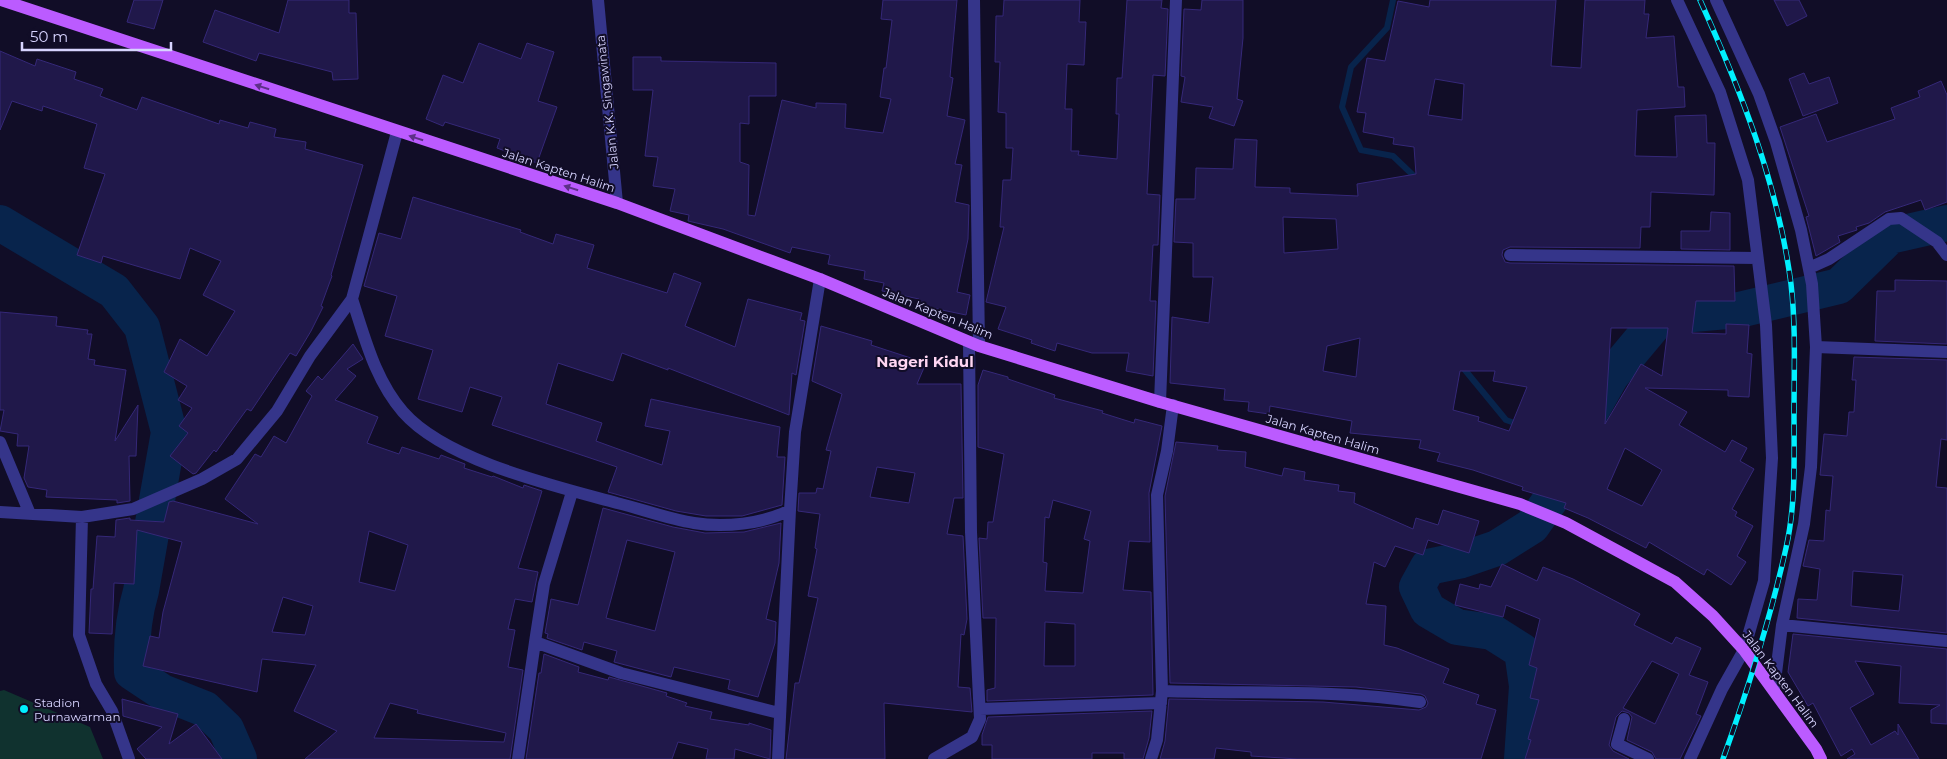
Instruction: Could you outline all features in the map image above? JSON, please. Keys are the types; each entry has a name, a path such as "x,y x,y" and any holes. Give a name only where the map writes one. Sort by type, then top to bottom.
{"main road":[{"name":"Jalan Kapten Halim","path":"0,0 617,203 820,279 974,344 1166,403 1520,504 1566,524 1675,582 1713,616 1744,650 1816,749 1821,759"}],"street":[{"name":"Jalan K.K. Singawinata","path":"598,0 617,203"},
{"path":"934,759 972,737 980,719 970,532 974,344 974,0"},
{"path":"1151,759 1157,740 1162,697 1157,495 1167,451 1166,403 1176,0"},
{"path":"1677,0 1720,92 1746,172 1766,325 1772,458 1764,581 1744,650 1722,690 1690,759"},
{"path":"1716,0 1759,94 1773,134 1801,230 1812,284 1816,347 1811,467 1806,515 1782,625 1774,690"},
{"path":"0,512 82,517 133,509 202,480 237,459 277,411 310,356 352,299 397,132"},
{"path":"1809,268 1829,259 1889,218 1901,218 1909,223 1937,242 1947,255"},
{"path":"1510,255 1757,258"},
{"path":"778,759 795,432 820,279"},
{"path":"352,299 371,356 385,388 404,413 427,432 471,457 572,492 693,523 718,525 753,522 775,518 790,510"},
{"path":"1816,347 1947,352"},
{"path":"0,442 30,514"},
{"path":"518,759 544,584 572,492"},
{"path":"82,517 79,635 96,684 112,712 129,759"},
{"path":"1782,625 1947,641"},
{"path":"535,642 621,673 779,713"},
{"path":"980,709 1162,697 1242,694 1340,694 1380,696 1420,702"},
{"path":"1624,719 1617,744 1648,759"}],"green space":[{"name":"Stadion Purnawarman","path":"4,690 90,727 103,759 0,759 0,691"}],"building":[{"path":"134,0 163,0 154,29 127,22"},
{"path":"288,0 349,0 349,13 356,13 358,79 333,80 332,72 259,53 256,61 203,42 215,10 279,33"},
{"path":"883,0 957,0 950,77 953,78 947,116 965,120 955,164 962,165 955,202 969,205 968,239 957,292 970,295 966,315 918,305 919,299 882,291 884,283 864,279 865,271 828,264 830,255 792,247 790,253 723,229 688,221 689,215 670,211 675,189 653,186 658,157 645,156 653,90 633,90 633,57 661,57 661,61 776,63 776,96 749,96 749,124 740,123 740,162 749,165 748,215 755,216 782,100 816,108 816,103 846,104 845,128 883,133 891,99 880,97 892,20 881,19"},
{"path":"1004,0 1080,0 1079,22 1086,22 1084,65 1067,64 1065,109 1072,109 1071,151 1079,151 1078,155 1117,159 1119,114 1116,114 1117,78 1122,78 1127,0 1162,0 1161,8 1168,9 1165,76 1153,75 1147,194 1160,195 1158,245 1153,245 1150,301 1156,301 1153,376 1126,371 1129,353 1092,353 1057,343 1055,351 1031,343 1032,340 998,329 1006,307 986,302 1004,227 1000,227 1003,180 1011,180 1013,148 1006,148 1006,113 998,112 1000,62 995,62 996,16 1003,16"},
{"path":"1202,0 1243,0 1243,38 1237,99 1243,101 1234,126 1209,118 1213,107 1181,102 1185,77 1181,76 1184,9 1201,10"},
{"path":"1430,0 1556,0 1551,66 1581,68 1585,0 1645,0 1644,14 1649,14 1646,38 1674,36 1678,87 1684,87 1685,107 1637,110 1635,156 1677,157 1675,116 1706,115 1707,143 1715,143 1714,195 1651,192 1650,227 1641,227 1640,248 1510,247 1503,250 1502,255 1505,262 1510,263 1734,266 1735,301 1696,301 1692,333 1726,334 1726,324 1749,325 1747,353 1752,354 1749,397 1728,396 1728,390 1645,388 1687,412 1679,425 1725,452 1732,440 1747,448 1740,461 1754,469 1732,509 1737,512 1735,516 1753,526 1737,556 1746,562 1731,585 1707,569 1704,575 1649,542 1646,548 1588,518 1564,508 1566,503 1522,490 1523,487 1473,470 1437,461 1440,453 1419,448 1421,440 1350,433 1352,421 1270,406 1269,414 1248,411 1249,402 1224,400 1225,389 1170,383 1172,317 1209,323 1213,277 1193,277 1193,243 1174,242 1176,199 1195,199 1196,168 1233,169 1235,139 1257,140 1255,187 1290,188 1290,193 1358,196 1357,184 1416,174 1414,147 1393,144 1394,138 1363,132 1366,113 1357,112 1367,58 1385,61 1398,1 1429,7","holes":["1435,79 1464,84 1462,120 1428,115","1283,217 1336,219 1338,249 1284,253","1611,328 1668,328 1662,376 1641,364 1605,424","1360,338 1356,377 1323,371 1327,346","1460,371 1495,371 1493,381 1527,387 1509,431 1478,421 1479,417 1453,410","1625,448 1662,470 1642,506 1607,489"]},
{"path":"1774,0 1799,0 1807,16 1787,26"},
{"path":"479,43 521,59 527,43 554,52 538,101 557,107 537,163 497,148 500,139 445,122 443,126 426,119 443,75 463,83"},
{"path":"0,51 35,66 37,59 76,72 74,79 103,89 100,96 137,110 142,97 219,124 220,120 248,128 250,122 276,129 274,137 306,142 305,149 363,165 332,276 321,306 323,307 311,331 296,356 290,353 251,411 247,409 216,452 214,450 196,473 193,474 170,456 188,433 179,426 192,408 178,400 187,386 164,372 180,339 207,356 235,311 203,295 221,261 190,248 180,279 103,256 101,263 77,255 105,174 84,168 97,124 43,106 42,111 12,101 0,130"},
{"path":"1804,73 1809,84 1829,77 1838,103 1803,116 1789,79"},
{"path":"1941,81 1947,95 1947,202 1925,210 1921,200 1885,212 1869,223 1856,227 1857,230 1838,236 1840,242 1816,256 1806,217 1809,216 1780,127 1816,114 1827,142 1895,119 1891,108 1920,97 1918,91"},
{"path":"413,197 521,230 520,232 553,244 556,234 594,245 587,268 667,293 674,273 701,283 685,326 735,347 748,299 802,313 800,320 805,321 796,375 792,373 789,415 668,368 668,370 622,353 613,381 558,363 546,404 602,423 596,441 662,465 670,431 645,426 651,399 780,427 777,457 785,457 782,505 742,516 706,516 676,511 608,492 617,467 492,425 502,397 470,387 462,412 418,399 433,350 385,336 397,296 364,286 379,233 401,239"},
{"path":"1711,212 1730,213 1730,250 1681,249 1681,231 1710,231"},
{"path":"1895,280 1947,281 1947,344 1875,341 1877,291 1895,291"},
{"path":"0,312 57,317 56,326 88,330 87,334 92,334 88,359 95,360 94,365 126,370 115,441 138,405 136,456 129,456 130,501 117,503 117,500 46,497 47,490 28,487 24,478 29,446 17,446 18,434 0,431 4,410 0,410"},
{"path":"821,326 872,341 871,345 926,363 917,384 961,384 963,498 954,498 947,534 963,536 967,619 964,635 961,634 958,687 970,688 972,712 884,703 885,759 786,759 795,683 799,683 818,598 808,596 817,549 815,548 820,514 798,511 799,493 816,493 817,488 823,489 831,451 826,450 842,394 812,381","holes":["877,467 915,473 909,503 870,497"]},
{"path":"353,344 363,359 347,369 356,376 335,400 378,417 367,443 399,454 402,447 439,459 441,455 465,464 464,468 493,476 523,488 524,485 542,491 518,568 538,572 532,602 515,599 508,629 515,630 508,667 523,670 510,759 305,759 337,731 294,711 316,665 262,659 257,692 143,666 150,636 159,638 163,612 182,542 137,530 134,584 114,583 112,634 89,633 91,589 93,589 97,536 115,537 116,520 130,518 130,520 164,522 169,502 173,501 258,524 225,499 255,454 261,457 274,436 286,443 312,396 306,391 318,376 322,380","holes":["369,531 408,545 395,591 359,582","283,597 313,606 305,635 272,632","390,703 418,710 417,713 506,733 504,742 374,738"]},
{"path":"1854,357 1947,360 1947,440 1941,439 1936,487 1947,488 1947,633 1797,618 1798,599 1817,600 1820,569 1803,566 1809,540 1824,541 1826,510 1830,511 1833,476 1820,475 1824,434 1847,436 1849,412 1854,412 1856,380 1852,380","holes":["1853,571 1903,575 1899,611 1851,606"]},
{"path":"983,370 1008,377 1008,379 1055,395 1054,398 1103,411 1102,413 1134,423 1135,419 1162,426 1149,493 1150,542 1129,541 1123,590 1151,592 1153,695 987,701 987,690 995,688 996,618 983,618 979,538 987,539 988,522 993,522 1004,454 978,447 978,385","holes":["1053,500 1091,511 1084,539 1090,541 1083,593 1045,591 1047,563 1043,562 1045,517 1049,518","1045,622 1075,624 1075,666 1044,666"]},
{"path":"1176,442 1218,446 1217,450 1246,452 1245,467 1282,476 1284,468 1305,472 1304,480 1339,485 1338,491 1355,493 1354,503 1413,529 1416,518 1438,525 1443,510 1479,521 1469,553 1428,540 1423,555 1395,546 1385,567 1374,562 1366,604 1386,606 1384,645 1397,648 1449,669 1443,683 1479,695 1476,704 1496,710 1481,759 1298,759 1251,756 1251,752 1216,748 1214,759 1160,759 1165,741 1169,699 1323,702 1419,710 1426,707 1428,703 1425,696 1421,694 1356,687 1170,683 1165,496"},
{"path":"603,508 673,527 705,533 744,532 781,523 779,563 766,619 776,622 775,643 758,697 728,689 730,680 674,667 671,677 614,662 617,651 584,642 582,650 547,638 548,634 545,633 551,599 578,605","holes":["627,540 675,552 655,631 606,618"]},
{"path":"1502,564 1537,581 1543,567 1573,579 1640,614 1634,625 1672,644 1676,637 1701,648 1689,675 1708,682 1696,714 1701,716 1680,759 1656,759 1652,752 1627,740 1632,717 1629,713 1622,711 1616,717 1609,745 1613,751 1629,759 1525,759 1531,740 1528,739 1539,700 1530,698 1537,668 1529,665 1540,619 1506,605 1503,617 1455,605 1460,584 1479,589 1480,584 1491,587","holes":["1652,661 1679,674 1655,724 1623,708"]},
{"path":"1793,634 1947,649 1947,724 1931,723 1931,710 1940,705 1899,703 1901,666 1855,661 1874,694 1850,708 1871,745 1895,731 1898,735 1898,724 1919,759 1847,759 1855,754 1852,749 1841,756 1813,703 1808,706 1788,672"},
{"path":"544,654 579,667 578,672 608,680 609,677 667,693 666,696 687,703 685,706 712,712 710,719 749,725 749,723 771,730 770,759 735,749 734,759 706,759 708,749 678,742 672,759 526,759 539,673 541,673"},
{"path":"122,699 178,714 169,744 196,724 222,759 146,759 137,749 162,727 123,716"},
{"path":"1152,711 1149,738 1143,759 1124,759 1124,753 1092,753 1092,759 992,759 992,745 982,745 982,735 988,717"}],"waterway":[{"path":"1393,0 1387,28 1351,67 1342,107 1361,150 1393,156 1417,179"},
{"path":"0,223 114,291 142,327 169,432 134,621 132,672 162,692 205,709 226,729 239,759"},
{"path":"1522,759 1527,686 1522,651 1492,632 1457,627 1428,610 1417,587 1428,567 1462,560 1497,548 1532,526 1565,479 1572,445 1611,376 1657,321 1693,314 1739,310 1839,286 1890,236 1947,223"},
{"path":"1460,364 1506,420 1520,425"}],"railway":[{"path":"1700,0 1730,69 1767,174 1785,247 1793,300 1794,481 1789,531 1766,628 1723,759"}],"place":[{"name":"Stadion Purnawarman","path":"24,709"}],"district":[{"name":"Nageri Kidul","path":"925,361"}]}
